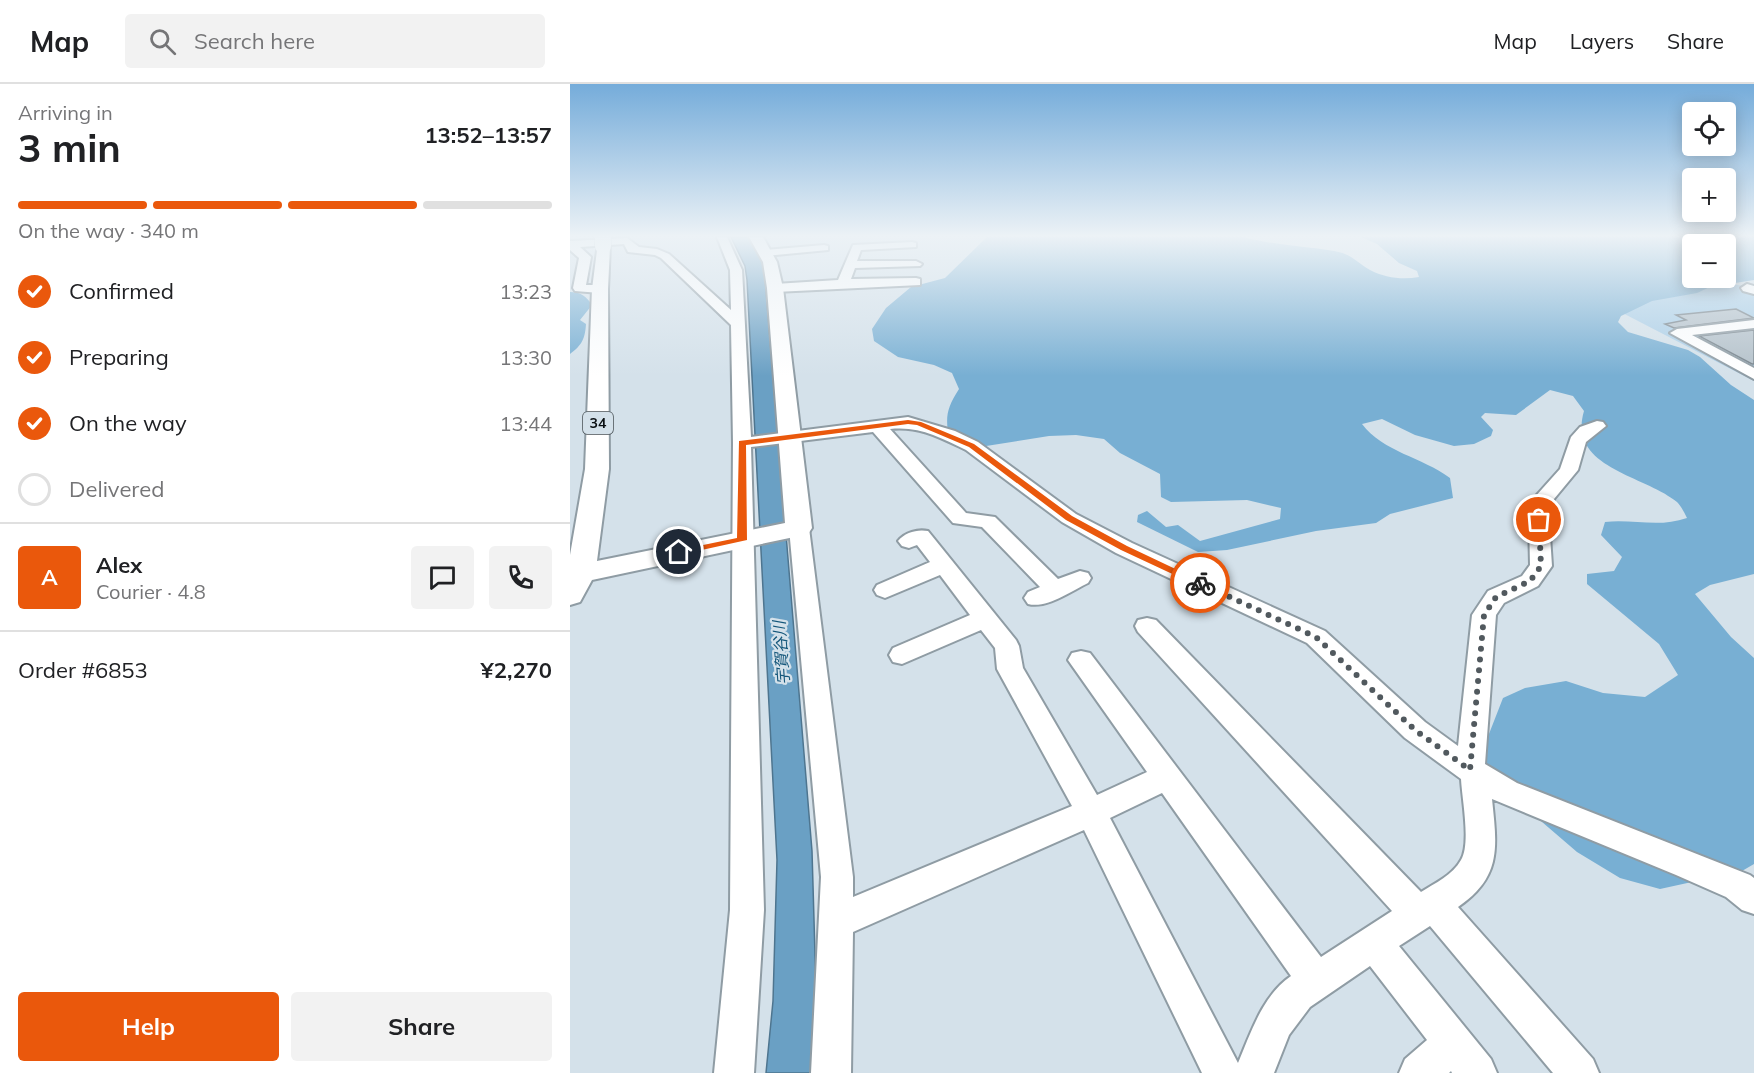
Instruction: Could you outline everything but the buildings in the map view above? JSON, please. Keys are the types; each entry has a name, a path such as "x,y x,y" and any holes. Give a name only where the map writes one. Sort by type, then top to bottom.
{"main road":[{"name":"34","path":"600,283 597,469 574,581 793,530"},
{"path":"774,283 793,530"}],"street":[{"path":"580,283 579,288 600,289"},
{"path":"694,283 739,325"},
{"path":"734,1073 747,910 749,442 737,283"},
{"path":"775,288 841,283"},
{"path":"1754,324 1677,333 1754,374"},
{"path":"749,442 908,422 919,423 972,446 1069,518 1124,548 1316,637 1415,730 1472,772 1506,792 1687,864 1738,886 1754,898"},
{"path":"877,425 960,519 988,520 1046,594 1080,578"},
{"path":"1254,1073 1275,1022 1297,994 1460,886 1478,866 1481,843 1472,772 1484,615 1496,597 1530,581 1541,566 1539,520 1544,498 1569,470 1577,441 1587,431 1597,426"},
{"path":"793,530 837,877 831,1073"},
{"path":"909,541 921,536 1007,646 1010,669 1091,812 1223,1073"},
{"path":"885,590 944,565"},
{"path":"902,655 986,618"},
{"path":"1147,626 1426,909 1578,1073"},
{"path":"1081,660 1317,981"},
{"path":"837,921 1167,777"},
{"path":"1374,943 1477,1073"},
{"path":"1419,1073 1453,1042"}],"shaded area":[{"path":"926,283 1682,283 1682,288 1708,288 1697,293 1652,301 1621,316 1618,322 1628,332 1688,350 1700,357 1731,385 1754,400 1754,574 1710,585 1695,594 1731,637 1754,658 1754,864 1742,871 1660,889 1620,878 1577,852 1485,773 1487,739 1503,698 1525,688 1566,681 1603,693 1645,697 1678,675 1659,644 1587,584 1587,574 1614,571 1622,557 1601,535 1605,522 1656,523 1687,518 1677,502 1612,468 1598,458 1587,445 1582,430 1584,411 1573,396 1550,390 1516,415 1485,413 1481,417 1493,430 1491,436 1474,444 1454,446 1415,435 1382,419 1362,424 1392,448 1450,478 1453,498 1390,514 1376,523 1316,531 1227,550 1198,552 1137,522 1138,515 1147,511 1166,527 1178,525 1200,541 1280,519 1281,508 1247,500 1171,502 1161,497 1160,474 1120,453 1104,439 1076,435 1049,436 967,449 949,438 948,412 959,389 952,373 934,365 898,357 874,341 872,329 886,308 911,287"},
{"path":"1736,285 1754,287 1754,381 1611,307 1708,288 1736,288"},
{"path":"570,292 583,295 592,305 580,320 586,324 582,341 570,354"}],"water":[{"name":"宇賀谷川","path":"747,283 765,283 812,851 816,989 811,1073 766,1073 773,1001 777,860"}],"way so far":[{"path":"1200,583 1316,637 1415,730 1470,770 1484,615 1496,597 1530,581 1541,566 1539,520"}],"route":[{"path":"679,552 742,540 742,443 790,435 908,422 919,423 972,446 1069,518 1124,548 1200,583"}]}
